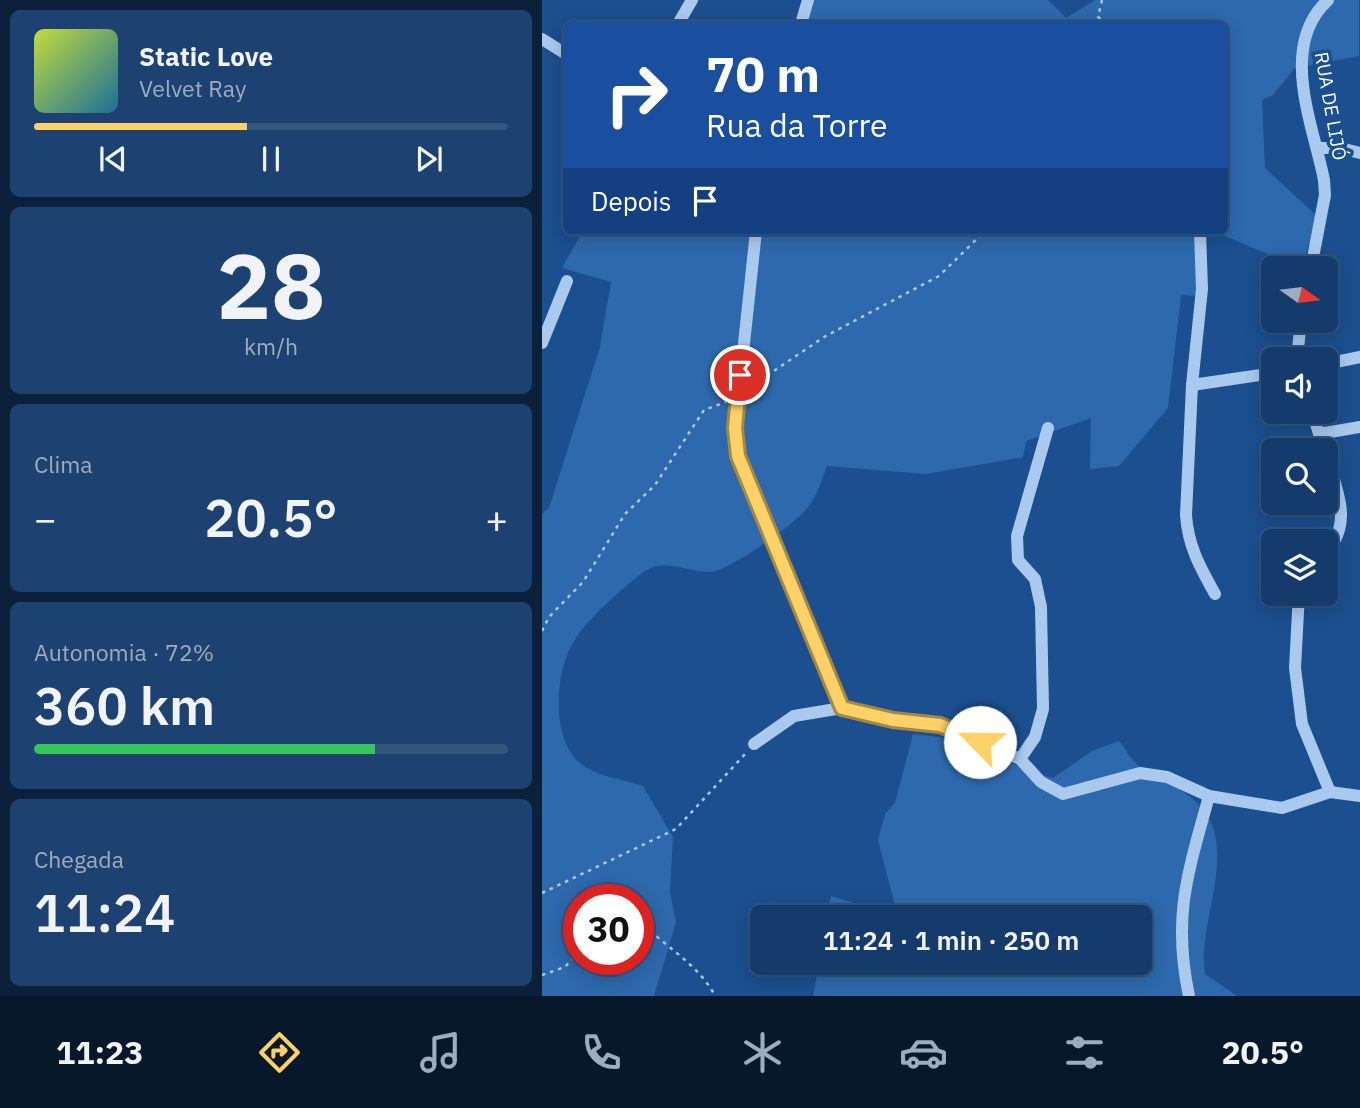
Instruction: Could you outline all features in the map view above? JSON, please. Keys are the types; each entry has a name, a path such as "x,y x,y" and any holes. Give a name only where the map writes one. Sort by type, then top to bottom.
{"street":[{"path":"680,21 692,0"},
{"path":"802,21 808,0"},
{"name":"RUA DE LIJÓ","path":"1313,256 1325,195 1303,77 1301,45 1308,25 1328,0"},
{"path":"542,39 563,52"},
{"path":"1318,148 1341,148 1359,153"},
{"path":"757,235 735,428 738,456 842,708"},
{"path":"1201,235 1202,289 1192,385 1187,537 1215,594"},
{"path":"542,343 567,281"},
{"path":"1338,361 1359,357"},
{"path":"1192,385 1261,375"},
{"path":"1316,424 1320,438"},
{"path":"1319,434 1359,427"},
{"path":"1020,759 1035,737 1043,709 1041,607 1035,579 1018,560 1017,536 1048,428"},
{"path":"1338,500 1342,515 1338,530"},
{"path":"1298,606 1295,668 1302,723 1330,792"},
{"path":"754,744 794,716 842,708 893,720 940,725 1020,759 1041,782 1063,794 1140,773 1167,777 1209,796 1282,808 1330,792 1359,796"},
{"path":"1189,996 1180,937 1181,910 1209,796"}],"path":[{"path":"1103,0 1098,17 1103,21"},
{"path":"542,894 676,830 754,744"},
{"path":"654,933 693,968 715,996"},
{"path":"542,975 563,968"}],"shaded area":[{"path":"810,0 1048,0 1066,18 1095,0 1359,0 1359,56 1295,68 1273,95 1262,100 1265,168 1318,217 1305,256 1272,256 1223,235 1228,235 1228,21 803,21"},
{"path":"581,235 1198,235 1198,296 1181,295 1168,408 1119,466 1090,469 1091,418 1026,441 1023,457 926,474 827,466 818,491 808,508 758,548 729,565 709,572 676,566 651,568 615,596 580,632 567,654 559,689 561,727 566,744 575,758 587,768 643,786 673,837 670,892 676,922 654,996 542,996 542,514 549,508 600,347 611,282 562,268"},
{"path":"948,733 1013,764 1053,778 1092,751 1119,741 1133,761 1147,773 1180,790 1196,802 1213,828 1217,847 1217,868 1204,955 1205,974 1237,996 813,996 817,975 1152,975 1152,905 895,905 878,840 885,814 895,803 913,734 946,738"},
{"path":"831,896 861,905 829,905"}],"route":[{"path":"740,375 735,428 738,456 842,708 893,720 940,725 980,742"}]}
